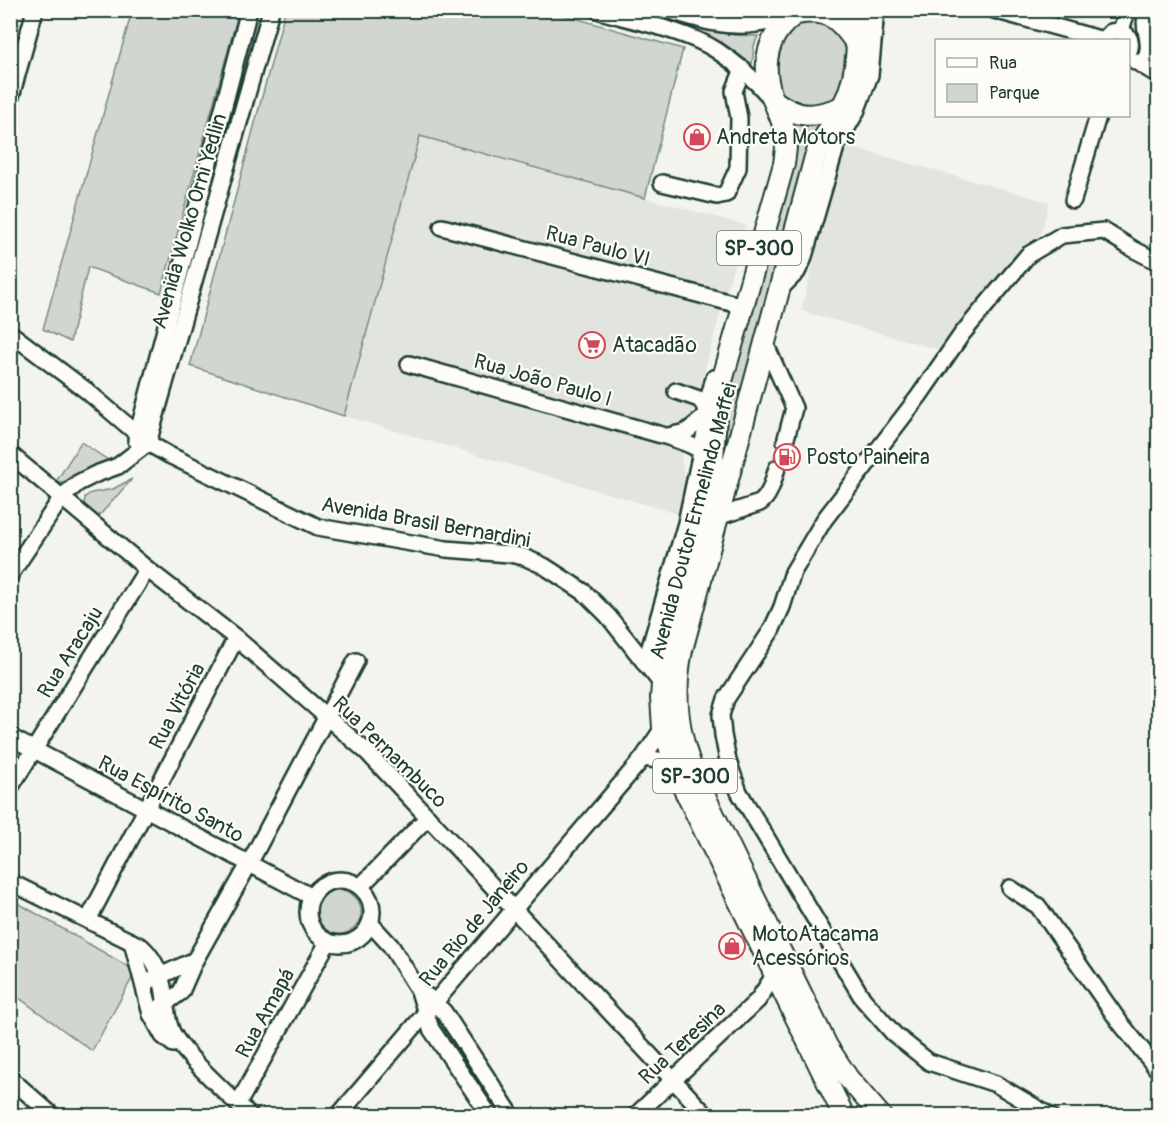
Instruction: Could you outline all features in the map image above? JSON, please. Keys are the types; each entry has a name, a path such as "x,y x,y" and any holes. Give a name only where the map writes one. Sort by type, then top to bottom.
{"main road":[{"name":"Avenida Doutor Ermelindo Maffei","path":"859,10 852,79 842,107 815,157 717,517 678,668 676,686 677,712 682,740 694,776 827,1046 848,1078 881,1116"},
{"path":"800,12 812,11 826,14 839,21 857,45"},
{"name":"Avenida Doutor Ermelindo Maffei","path":"800,12 778,29 769,48 766,66 767,81 782,119 786,137 784,164 717,400 708,455 711,491 664,658 661,683 663,728 683,787 844,1116"},
{"path":"773,100 785,108 806,116 816,116 842,107"}],"street":[{"path":"10,100 35,10"},
{"name":"Avenida Wolko Orni Yedlin","path":"142,438 249,10"},
{"name":"Avenida Wolko Orni Yedlin","path":"142,438 271,10"},
{"path":"597,10 681,34 714,49 743,69 773,100"},
{"path":"667,10 718,24 741,26 759,24 800,12"},
{"path":"779,290 797,272 803,260 836,147 865,91 873,55 876,10"},
{"path":"994,10 1099,39"},
{"path":"1121,31 1126,10"},
{"path":"1143,65 1149,54 1149,41 1144,20 1147,10"},
{"path":"1104,39 1111,32 1121,31 1131,40 1130,51"},
{"path":"1130,57 1158,75"},
{"path":"662,183 717,196 726,194 738,168 739,118 734,91 743,69"},
{"path":"1072,200 1098,117"},
{"name":"Rua Paulo VI","path":"442,227 743,306"},
{"path":"1050,1116 996,1084 929,1062 894,1034 863,999 739,792 728,761 721,715 726,699 737,680 771,631 782,607 793,572 824,520 919,396 962,334 1028,255 1062,235 1104,231 1158,262"},
{"name":"Avenida Brasil Bernardini","path":"10,333 87,391 142,438 169,455 318,527 446,549 524,557 562,576 584,592 608,616 661,683"},
{"path":"765,343 794,408 785,442"},
{"path":"645,664 708,455 706,417 711,389 719,361 730,352"},
{"name":"Rua João Paulo I","path":"409,364 665,436 708,455"},
{"path":"693,396 702,395 711,389"},
{"path":"676,392 699,399 706,417"},
{"path":"665,436 686,432 706,417"},
{"path":"10,575 62,497 78,483 118,466 135,454 142,438"},
{"name":"Rua Pernambuco","path":"10,454 147,569 236,638 367,752 707,1116"},
{"path":"717,517 764,500 768,495 777,468"},
{"name":"Rua Aracaju","path":"10,788 147,569"},
{"name":"Rua Vitória","path":"88,920 236,638"},
{"path":"151,1014 181,992 188,964 249,864 356,661"},
{"name":"Rua Rio de Janeiro","path":"338,1116 352,1109 430,1008 643,758 663,728"},
{"name":"Rua Espírito Santo","path":"10,737 312,897"},
{"path":"643,758 673,762"},
{"path":"360,887 428,817"},
{"path":"333,880 344,880 360,887 370,900 372,911 370,923 364,934 353,942 341,944 328,942 320,937 311,926 308,911 312,897 323,885 333,880"},
{"path":"10,882 142,947 151,955 157,965 164,990 170,1029 184,1049 250,1116"},
{"path":"1010,888 1038,906 1118,1020 1158,1070"},
{"path":"370,923 391,946 430,1008 430,1029 490,1116"},
{"path":"132,942 151,1014 163,1035 184,1049"},
{"name":"Rua Amapá","path":"238,1104 328,942"},
{"path":"151,955 188,964"},
{"path":"144,983 188,964"},
{"name":"Rua Teresina","path":"635,1116 758,1000 775,974"},
{"name":"Rua Teresina","path":"758,1000 788,1000"},
{"path":"430,1008 444,1012 512,1116"},
{"path":"10,1078 53,1116"}],"shaded area":[{"path":"420,136 745,225 681,456 686,484 678,514 344,416"},
{"path":"844,145 1049,202 1042,231 947,352 801,311"}],"green space":[{"path":"132,11 239,11 161,293 88,267 70,342 43,329"},
{"path":"254,11 263,11 150,429 146,430"},
{"path":"285,11 550,11 683,49 645,198 420,136 344,416 190,366"},
{"path":"616,11 648,11 734,35 758,36 754,46 752,64 724,44"},
{"path":"705,11 781,11 760,17 743,18"},
{"path":"809,19 827,21 844,43 848,55 843,82 835,97 825,106 813,109 800,108 789,102 780,91 775,77 775,59 782,39 789,30"},
{"path":"792,123 803,126 820,125 725,466 728,402 794,156"},
{"path":"81,442 114,464 54,485"},
{"path":"132,479 98,517 84,506 85,497 91,493 113,489"},
{"path":"339,890 348,891 355,896 360,903 360,921 355,928 348,933 339,934 330,933 323,928 318,921 317,912 318,903 323,896 330,891"},
{"path":"11,899 136,971 92,1051 11,992"}],"tunnel":[{"path":"777,468 785,442"}],"place":[{"name":"Andreta Motors","path":"697,137"},
{"name":"Atacadão","path":"592,345"},
{"name":"Posto Paineira","path":"787,457"},
{"name":"MotoAtacama Acessórios","path":"732,946"}]}
